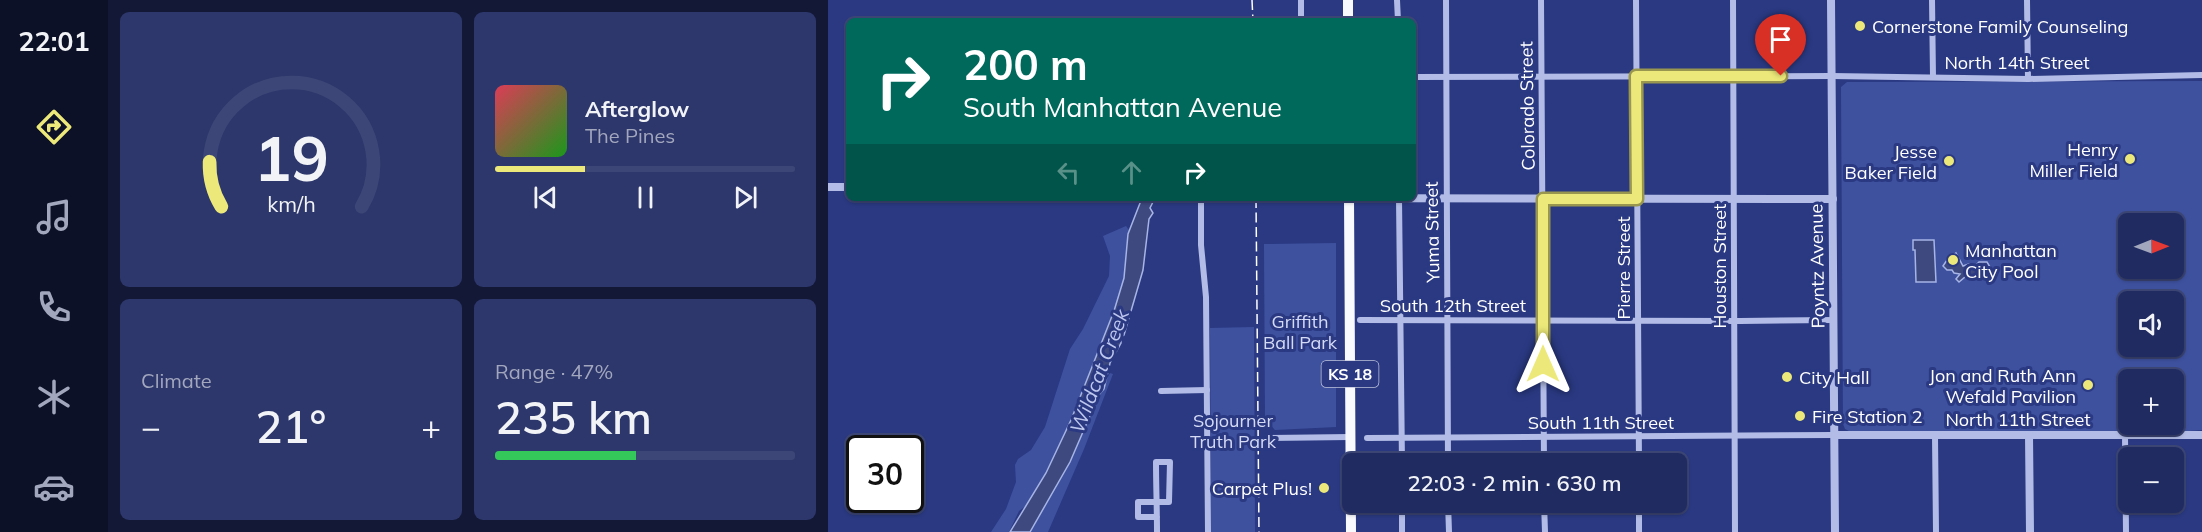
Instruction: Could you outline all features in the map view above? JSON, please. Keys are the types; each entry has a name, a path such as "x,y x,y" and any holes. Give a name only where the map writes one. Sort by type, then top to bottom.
{"highway":[{"path":"1348,0 1348,18"},
{"name":"KS 18","path":"1349,201 1351,532"}],"street":[{"path":"1301,0 1301,18"},
{"path":"1397,0 1398,18"},
{"name":"Yuma Street","path":"1446,0 1448,453"},
{"name":"Colorado Street","path":"1541,0 1544,453"},
{"name":"Pierre Street","path":"1636,0 1639,453"},
{"name":"Houston Street","path":"1733,0 1735,532"},
{"name":"Poyntz Avenue","path":"1831,0 1835,532"},
{"path":"1932,0 1933,77"},
{"path":"2027,0 2028,79"},
{"name":"North 14th Street","path":"1416,77 1832,76 2028,79 2202,75"},
{"path":"828,187 846,187"},
{"path":"1416,199 1833,199"},
{"path":"1201,201 1201,245 1206,297 1208,532"},
{"path":"1399,201 1402,453"},
{"name":"South 12th Street","path":"1360,320 1834,320"},
{"path":"1161,391 1207,390"},
{"name":"North 11th Street","path":"1835,435 2118,435"},
{"name":"South 11th Street","path":"1367,438 1835,435"},
{"path":"2030,435 2030,532"},
{"path":"2125,435 2126,532"},
{"name":"North 11th Street","path":"2184,435 2202,435"},
{"path":"1935,436 1936,532"},
{"path":"1268,438 1350,437"},
{"path":"1156,517 1138,517 1138,502 1156,502 1169,502 1170,462 1156,462 1156,502 1156,517 1156,532"},
{"path":"1402,513 1402,532"},
{"path":"1448,513 1449,532"},
{"path":"1544,513 1545,532"},
{"path":"1639,513 1639,532"}],"green space":[{"path":"2202,81 2202,430 2184,431 2184,369 2118,369 2118,432 1851,432 1845,429 1843,424 1841,87 1847,82"},
{"path":"1126,226 1129,230 1124,278 1114,311 1071,420 1046,473 1027,505 1019,511 1009,532 991,532 1006,509 1016,482 1015,465 1018,459 1031,450 1045,427 1070,349 1083,329 1109,276 1110,256 1103,236"},
{"name":"Griffith Ball Park","path":"1336,243 1336,427 1275,430 1265,419 1264,244"},
{"name":"Sojourner Truth Park","path":"1254,327 1255,532 1211,532 1210,328"},
{"path":"1110,373 1113,374 1084,449 1048,532 1030,532 1070,462 1098,395"}],"water":[{"name":"Wildcat Creek","path":"1141,201 1154,201 1150,208 1153,213 1149,219 1143,270 1124,335 1110,363 1104,389 1096,398 1070,462 1030,532 1010,532 1046,473 1071,420 1114,311 1124,278 1128,234"},
{"path":"1913,240 1934,240 1936,282 1916,282"},
{"path":"1956,253 1963,266 1969,264 1972,269 1979,262 1987,262 1990,273 1983,278 1965,277 1959,282 1956,279 1960,274 1947,270 1943,266"}],"railway":[{"path":"1252,0 1253,18"},
{"path":"1256,201 1259,532"}],"place":[{"name":"Cornerstone Family Counseling","path":"1860,26"},
{"name":"Henry Miller Field","path":"2130,159"},
{"name":"Jesse Baker Field","path":"1949,161"},
{"name":"Manhattan City Pool","path":"1953,260"},
{"name":"City Hall","path":"1787,377"},
{"name":"Jon and Ruth Ann Wefald Pavilion","path":"2088,385"},
{"name":"Fire Station 2","path":"1800,416"},
{"name":"Carpet Plus!","path":"1324,488"}],"route":[{"path":"1543,364 1543,199 1637,199 1636,76 1781,76"}]}
